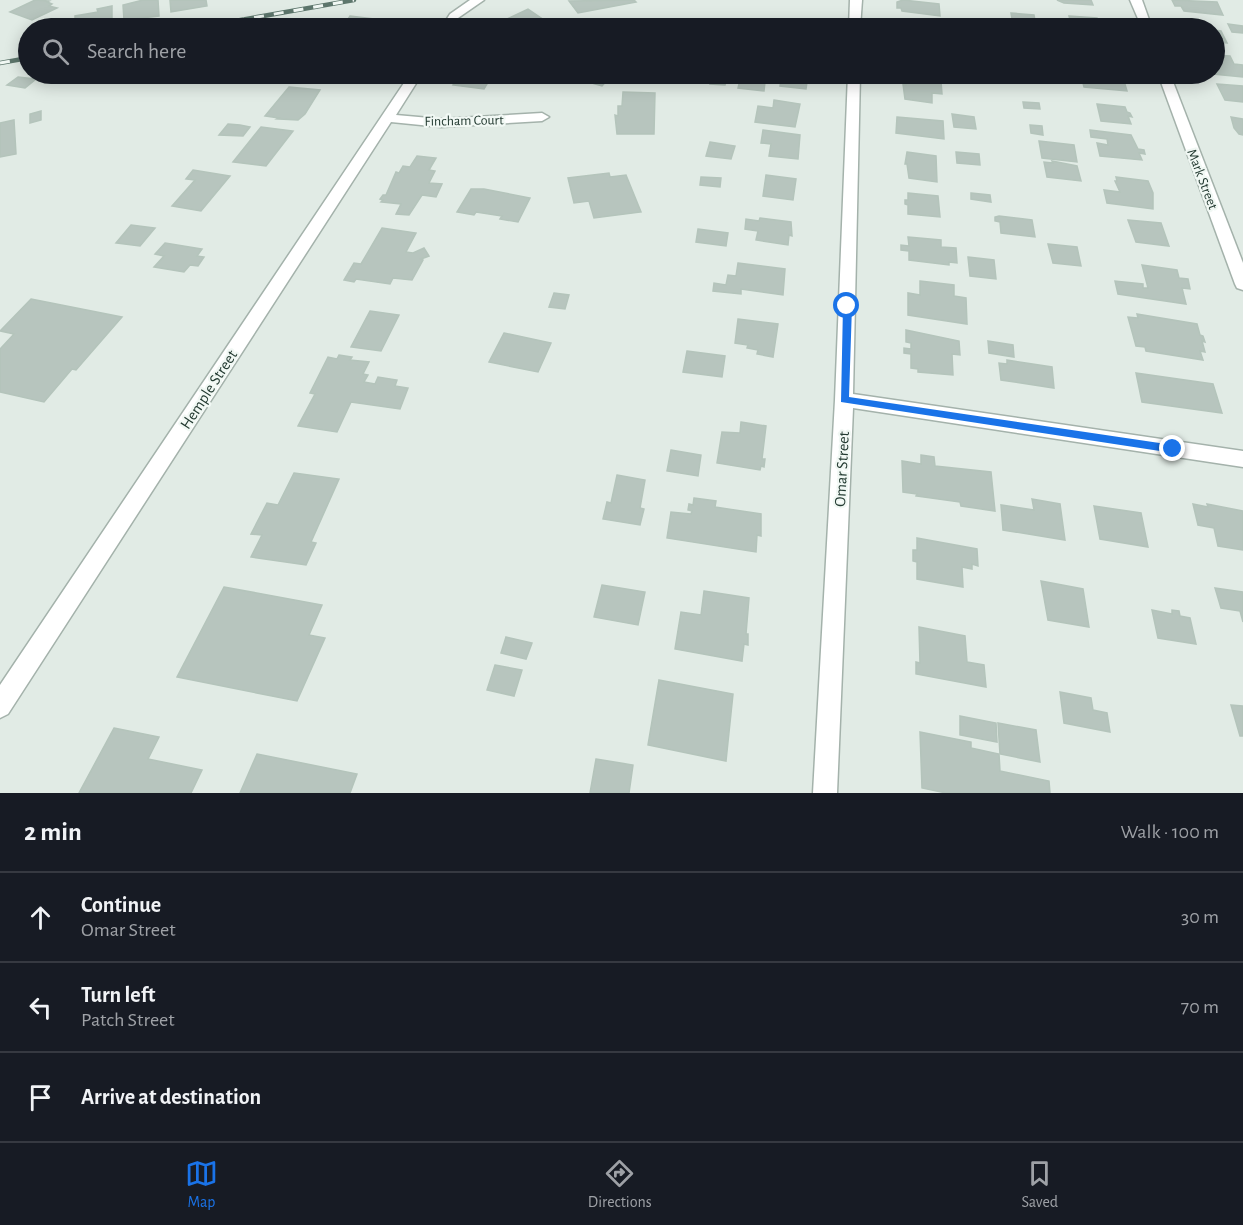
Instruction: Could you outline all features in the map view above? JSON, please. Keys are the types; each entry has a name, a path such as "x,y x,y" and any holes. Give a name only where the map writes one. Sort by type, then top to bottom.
{"street":[{"path":"453,18 478,0"},
{"path":"855,18 856,0"},
{"path":"1136,0 1143,18"},
{"name":"Hemple Street","path":"0,706 409,84"},
{"name":"Omar Street","path":"825,793 844,400 854,84"},
{"name":"Mark Street","path":"1168,84 1243,284"},
{"name":"Fincham Court","path":"386,118 441,123 542,117"},
{"path":"844,400 1243,459"}],"building":[{"path":"35,0 49,1 47,2 52,4 49,6 57,8 36,18 26,18 10,12"},
{"path":"143,0 158,0 159,16 124,18 123,5"},
{"path":"170,0 206,0 207,6 171,12"},
{"path":"634,0 636,2 578,13 569,1"},
{"path":"903,0 939,4 940,16 902,11 901,8 897,8 897,2"},
{"path":"1057,0 1091,0 1093,5 1064,3"},
{"path":"1172,0 1217,2 1223,15 1184,11 1181,6 1175,6"},
{"path":"112,6 112,18 75,18 75,16 98,12 97,9"},
{"path":"528,9 541,18 509,18"},
{"path":"1011,13 1034,15 1035,18 1012,18"},
{"path":"1069,16 1097,18 1070,18"},
{"path":"1228,24 1243,26 1243,33 1232,32"},
{"path":"1225,56 1230,56 1234,64 1243,65 1243,77 1225,75"},
{"path":"18,77 18,84 30,84 25,88 7,85"},
{"path":"454,84 487,84 484,89"},
{"path":"739,84 765,84 764,91 738,88"},
{"path":"780,84 807,84 806,89 780,86"},
{"path":"903,84 941,84 942,94 932,93 932,103 905,99"},
{"path":"1083,84 1125,84 1127,91 1084,87"},
{"path":"1217,84 1243,86 1243,102 1225,100"},
{"path":"289,87 320,90 305,114 298,120 265,116"},
{"path":"623,92 655,93 654,134 617,134 615,115 618,116 618,106 622,106"},
{"path":"774,100 800,104 795,127 755,122 758,106 773,108"},
{"path":"1023,102 1039,103 1040,109 1024,108"},
{"path":"1097,104 1125,107 1132,117 1128,116 1131,124 1101,121"},
{"path":"41,111 41,120 30,123 30,114"},
{"path":"952,114 974,117 976,129 954,127"},
{"path":"897,117 943,121 944,139 896,133"},
{"path":"1231,117 1243,119 1243,135 1234,128"},
{"path":"14,120 16,154 0,157 0,123"},
{"path":"228,124 250,127 243,136 219,135"},
{"path":"1030,125 1042,126 1043,135 1031,133"},
{"path":"261,127 293,131 266,166 233,162"},
{"path":"763,130 800,135 798,159 769,156 771,144 761,143"},
{"path":"1090,130 1131,135 1138,149 1144,150 1145,154 1139,153 1142,160 1100,156 1097,143 1108,145 1107,139 1091,137"},
{"path":"1039,141 1074,145 1077,162 1042,158"},
{"path":"710,142 735,146 731,159 706,156"},
{"path":"907,152 936,156 937,182 909,178 907,164 905,164"},
{"path":"956,152 979,154 980,165 957,163"},
{"path":"417,156 436,158 429,170 435,171 429,183 442,184 436,197 422,195 409,215 396,214 401,204 381,202 383,200 380,199 386,195 396,172 399,173 403,166 410,167"},
{"path":"1052,161 1077,166 1081,181 1047,177 1044,162 1053,163"},
{"path":"193,170 230,176 201,211 172,206 195,180 186,179"},
{"path":"609,173 610,177 626,175 641,212 594,218 589,201 574,203 568,178"},
{"path":"766,175 796,179 793,200 763,196"},
{"path":"701,177 721,178 720,187 700,185"},
{"path":"1116,177 1148,181 1153,193 1153,209 1107,203 1104,190 1120,192 1115,181 1117,181"},
{"path":"471,189 484,189 530,198 518,222 500,219 502,216 457,212"},
{"path":"908,193 938,196 940,217 908,214 908,205 905,204 905,200 908,200"},
{"path":"971,193 990,195 991,202 971,199"},
{"path":"995,217 1032,220 1035,237 1001,233 1000,222 995,221"},
{"path":"760,218 791,222 792,236 789,235 788,245 756,240 758,231 745,229 746,219 759,221"},
{"path":"1128,220 1161,223 1169,246 1136,242"},
{"path":"131,225 155,228 140,246 116,243"},
{"path":"382,228 416,233 406,252 413,253 424,248 429,256 421,259 423,260 412,280 393,278 390,284 356,279 354,282 344,280 354,263 361,264"},
{"path":"698,229 728,233 726,246 696,242"},
{"path":"908,237 941,240 941,247 956,248 957,263 949,262 949,265 909,260 909,251 901,250 901,245 909,246"},
{"path":"165,243 202,249 197,256 204,257 198,266 190,265 184,272 154,267 164,256 155,254"},
{"path":"1048,244 1077,247 1081,266 1053,263"},
{"path":"968,257 994,260 996,279 970,276"},
{"path":"738,263 785,269 783,295 741,289 741,294 713,291 714,283 726,285 728,275 736,276"},
{"path":"1142,265 1177,270 1179,278 1188,279 1190,289 1182,288 1186,304 1118,294 1115,281 1143,284 1143,288 1148,288"},
{"path":"920,281 954,285 954,296 966,298 967,324 908,315 908,293 920,295"},
{"path":"554,293 569,295 565,309 549,307"},
{"path":"31,299 122,317 76,370 72,369 44,402 0,392 0,349 14,334 0,331"},
{"path":"370,311 399,315 381,351 351,347"},
{"path":"1137,314 1197,324 1205,342 1202,341 1205,352 1200,351 1203,360 1146,351 1145,347 1136,346 1128,317 1138,318"},
{"path":"738,319 778,324 773,357 757,354 758,350 747,348 748,345 735,343"},
{"path":"906,330 959,341 960,355 952,354 953,375 918,372 918,369 911,368 911,354 904,353 904,348 911,349 911,343 906,342"},
{"path":"504,333 551,343 538,372 489,362"},
{"path":"988,341 1013,345 1014,357 989,353"},
{"path":"687,351 725,356 722,377 683,372"},
{"path":"339,355 352,357 350,360 369,362 363,374 368,375 364,382 375,384 378,377 397,380 395,386 408,388 400,409 351,402 337,432 298,426 315,394 310,393 328,357 337,359"},
{"path":"1007,360 1052,367 1054,388 1001,380 999,363 1007,364"},
{"path":"1136,373 1213,384 1222,413 1142,402"},
{"path":"741,422 766,426 762,459 765,459 764,467 761,466 760,470 717,463 722,432 740,433"},
{"path":"671,450 701,455 698,476 667,471"},
{"path":"921,455 934,457 935,466 991,472 995,511 961,506 960,502 903,492 902,461 921,464"},
{"path":"294,473 339,479 311,542 316,543 306,565 251,557 262,535 251,534 267,503 278,505"},
{"path":"617,475 645,480 640,508 644,509 640,525 603,519 607,502 611,503"},
{"path":"694,498 716,501 715,507 761,514 761,536 757,535 756,552 667,538 671,512 691,514 692,511 688,510 689,504 693,505"},
{"path":"1032,499 1060,504 1065,540 1003,530 1001,505 1034,510"},
{"path":"1193,504 1208,507 1207,504 1243,511 1243,550 1218,546 1214,528 1198,525"},
{"path":"1094,506 1141,513 1148,547 1100,539"},
{"path":"917,538 977,549 978,566 972,564 972,569 962,567 963,587 917,579 917,562 913,561 913,550 917,550"},
{"path":"1041,581 1083,589 1089,627 1048,620"},
{"path":"602,585 645,592 638,625 594,617"},
{"path":"224,587 322,605 309,635 325,638 297,701 177,677"},
{"path":"1215,588 1243,592 1243,622 1240,611 1221,608"},
{"path":"704,591 749,598 746,634 748,634 748,645 744,644 742,661 675,649 681,612 701,615"},
{"path":"1152,610 1172,614 1172,610 1179,611 1180,616 1190,618 1196,644 1158,638"},
{"path":"919,627 965,636 967,662 984,665 986,687 916,674 916,662 920,663"},
{"path":"506,637 532,643 526,659 501,653"},
{"path":"495,665 522,670 514,696 487,690"},
{"path":"659,680 733,694 726,761 648,745"},
{"path":"1060,692 1091,698 1093,710 1107,713 1110,732 1064,723"},
{"path":"1231,705 1243,706 1243,736 1240,736"},
{"path":"960,716 996,723 997,742 960,735"},
{"path":"998,723 1036,730 1040,762 1000,754"},
{"path":"114,728 159,737 148,759 202,770 191,793 79,793"},
{"path":"920,732 971,742 971,748 999,754 1000,771 1049,781 1050,793 946,793 922,788"},
{"path":"257,754 357,774 350,793 240,793"},
{"path":"596,759 633,765 629,793 590,793"}],"railway":[{"path":"252,18 354,0"},
{"path":"0,63 18,60"}],"route":[{"path":"847,306 844,400 1173,449"}]}
